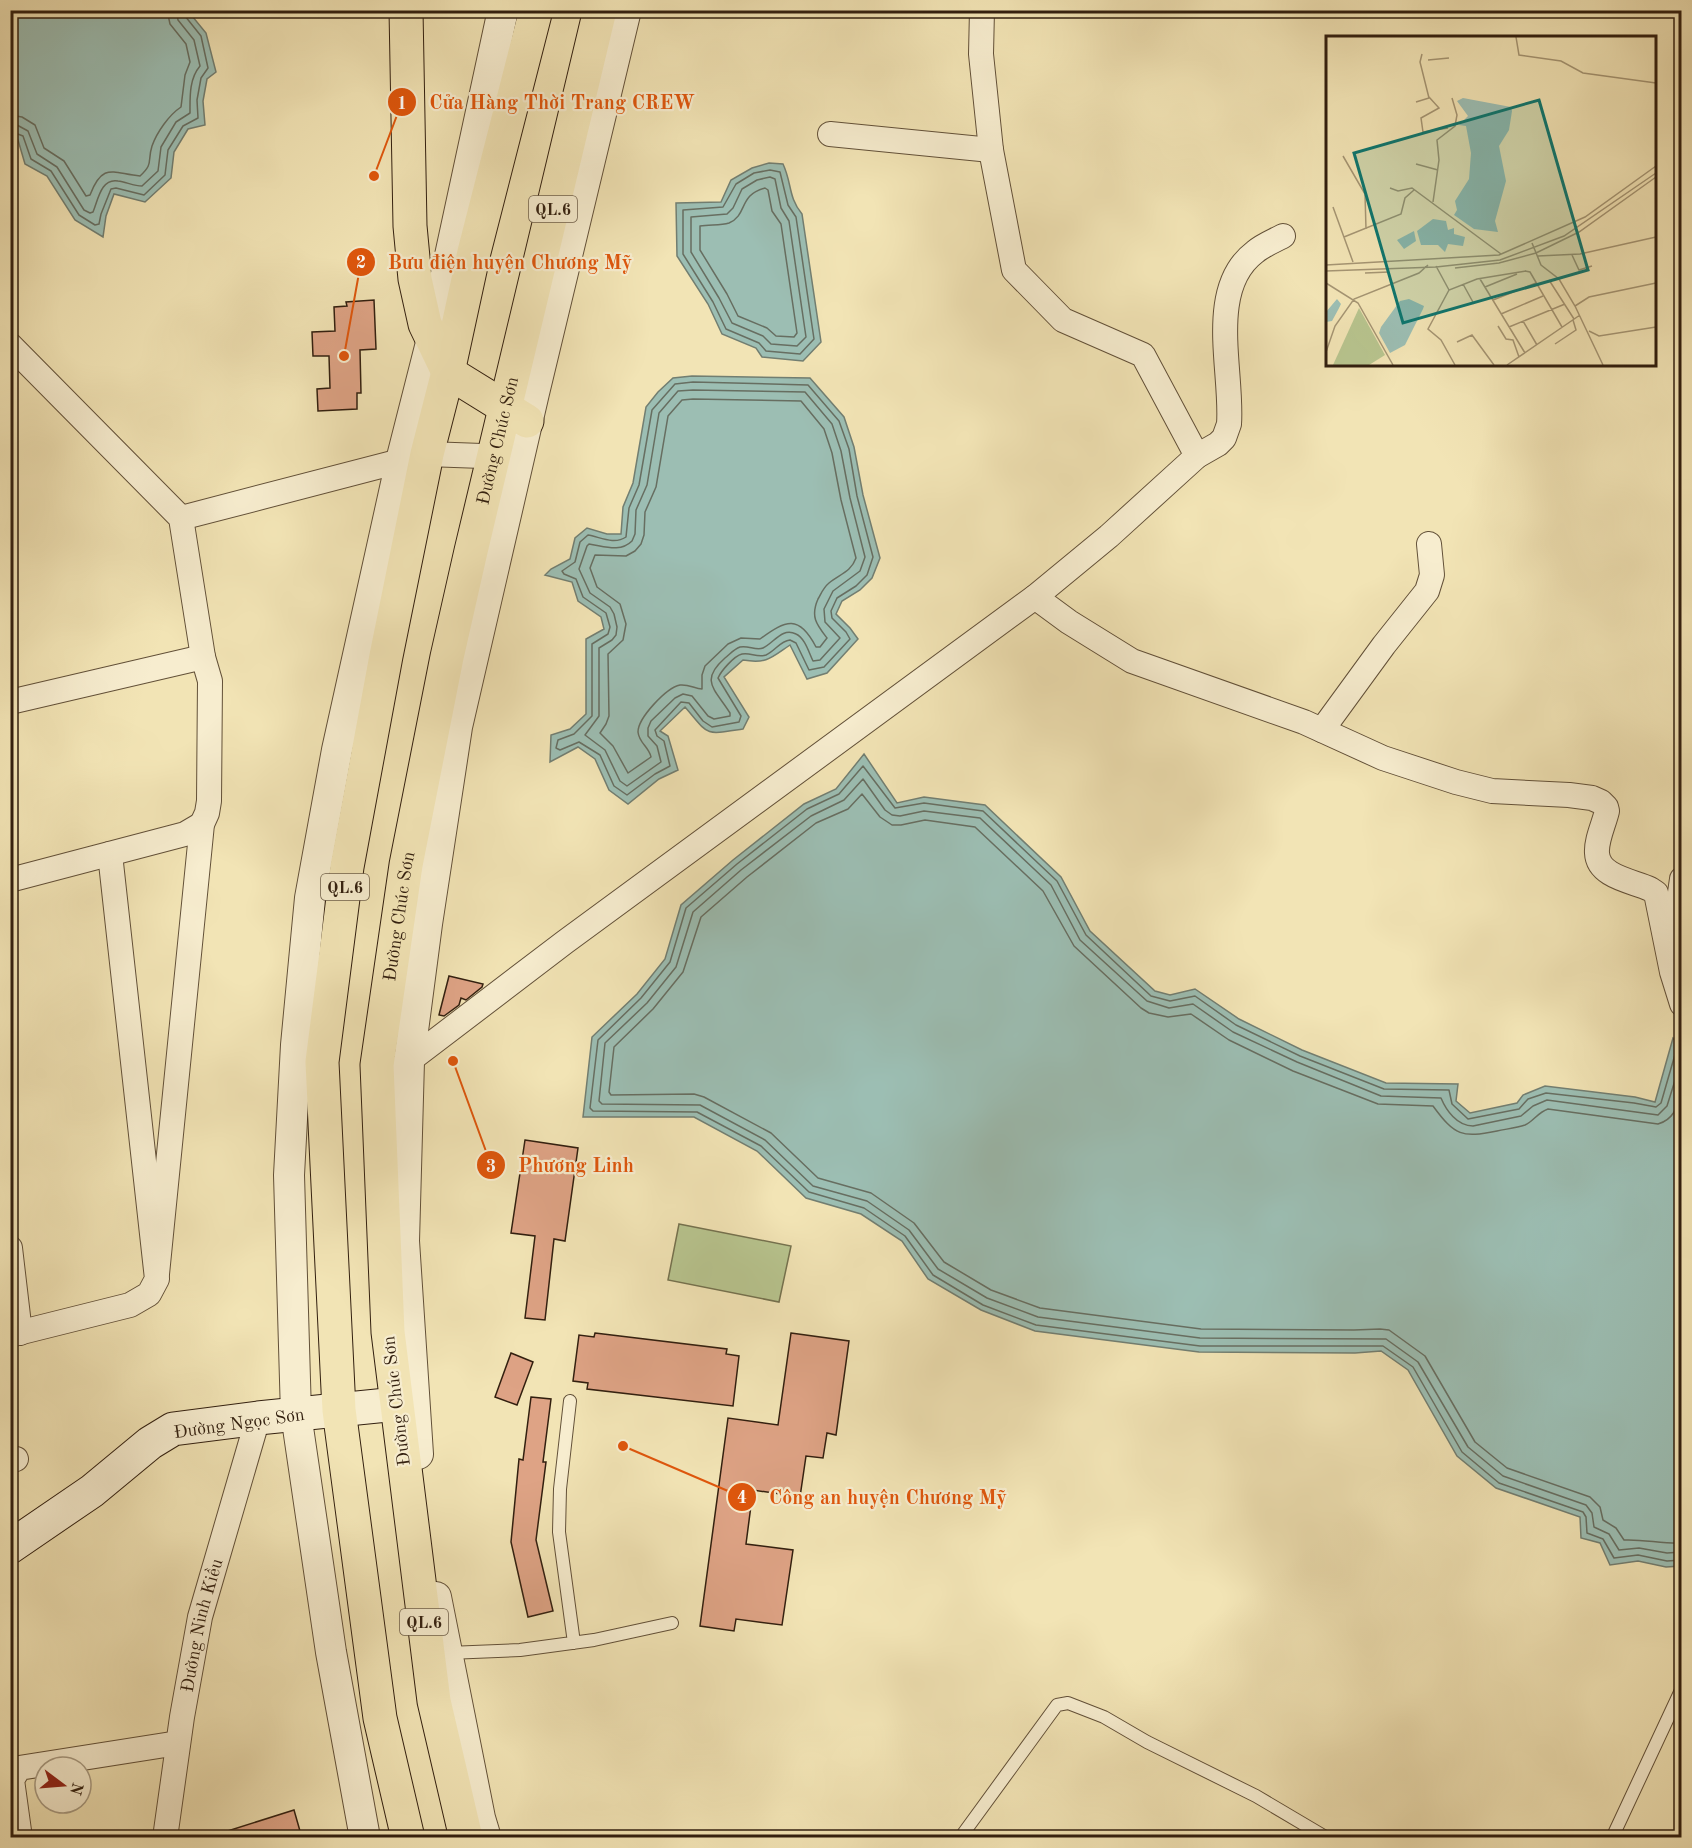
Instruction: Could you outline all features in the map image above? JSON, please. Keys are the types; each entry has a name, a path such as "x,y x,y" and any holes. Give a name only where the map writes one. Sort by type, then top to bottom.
{"main road":[{"path":"405,10 410,226 415,279 425,324 448,372 516,414"},
{"name":"QL.6","path":"408,1838 380,1718 339,1410 322,1062 347,867 386,656 414,458 448,372 474,252 536,10"},
{"name":"Đường Chúc Sơn","path":"466,1838 434,1701 437,1653 397,1404 388,1332 377,1065 406,865 447,657 506,457 600,10"},
{"name":"Đường Ngọc Sơn","path":"10,1547 92,1491 173,1429 397,1404"}],"street":[{"path":"365,1838 332,1652 296,1414 289,1175 296,1045 310,898 337,750 414,458 432,339 503,10"},
{"name":"Đường Chúc Sơn","path":"516,414 626,10"},
{"path":"981,10 981,54 991,150 1014,270 1063,321 1143,355 1197,456"},
{"path":"830,134 991,150"},
{"path":"378,1085 565,942 1035,597 1109,536 1197,456 1218,444 1226,434 1229,424 1225,324 1227,300 1240,267 1256,251 1283,236"},
{"path":"10,345 181,518 203,657 210,681 209,801 202,824 155,1285 149,1294 130,1305 15,1334 10,1248"},
{"path":"181,518 414,458 506,457"},
{"name":"Đường Chúc Sơn","path":"486,1838 437,1653 422,1521 404,1241 409,1061 457,726 506,457"},
{"path":"1322,730 1383,645 1427,591 1432,575 1430,544"},
{"path":"1035,597 1069,622 1132,661 1304,722 1404,766 1483,789 1569,795 1601,802 1607,811 1597,850 1599,861 1608,872 1656,893 1670,961 1682,1004"},
{"path":"10,702 203,657"},
{"path":"10,880 93,856 110,854 185,834 202,824"},
{"path":"110,854 157,1274"},
{"path":"1670,961 1682,879"},
{"name":"Đường Ninh Kiều","path":"165,1838 178,1743 200,1617 258,1418"},
{"path":"20,1838 12,1780 19,1768 178,1743"}],"lane":[{"path":"570,1401 560,1489 559,1532 574,1643"},
{"path":"437,1653 520,1650 574,1643 672,1623"},
{"path":"1612,1838 1682,1688"},
{"path":"960,1838 1057,1705 1068,1703 1104,1717 1147,1742 1256,1796 1327,1838"}],"green space":[{"path":"679,1224 791,1246 779,1302 668,1280"}],"water":[{"path":"11,10 188,11 206,33 216,72 207,79 203,101 205,125 188,129 174,152 171,178 145,202 114,194 106,216 103,237 75,220 47,176 25,164 18,140 11,136"},
{"path":"769,163 783,164 794,202 802,214 821,342 803,361 762,357 756,348 722,334 708,304 677,256 676,203 721,202 731,180 752,168"},
{"path":"692,376 810,378 844,417 854,447 863,495 880,558 872,578 860,590 842,601 836,614 858,639 827,673 807,679 790,645 768,659 743,660 724,677 749,717 743,729 708,731 685,707 660,731 668,736 678,770 659,779 628,804 609,790 595,759 578,747 550,762 551,735 570,729 586,714 586,639 604,629 601,617 578,601 572,582 545,575 551,569 570,559 575,538 587,528 607,534 621,534 623,507 633,483 646,407 673,378"},
{"path":"864,754 897,803 924,797 985,805 1061,877 1090,931 1155,991 1170,995 1195,989 1239,1019 1302,1050 1386,1083 1458,1084 1456,1101 1470,1113 1517,1103 1523,1095 1545,1086 1635,1097 1655,1102 1673,1038 1681,1044 1681,1566 1666,1567 1638,1561 1610,1565 1600,1543 1581,1538 1580,1517 1496,1488 1457,1456 1408,1370 1381,1351 1355,1353 1199,1352 1035,1331 981,1310 928,1279 902,1241 861,1214 806,1198 757,1151 694,1117 583,1117 592,1037 637,994 665,959 681,905 804,804 836,789"}],"building":[{"path":"374,300 376,349 360,350 361,393 357,393 357,409 318,411 317,389 330,388 329,356 313,356 312,332 335,331 334,307 347,306 346,302"},
{"path":"449,976 483,984 466,1000 461,998 459,1005 444,1016 439,1015"},
{"path":"525,1140 578,1148 565,1241 554,1239 545,1320 525,1318 535,1236 511,1233"},
{"path":"595,1333 727,1349 726,1354 739,1356 733,1406 587,1389 588,1383 573,1381 579,1335 594,1337"},
{"path":"791,1333 849,1341 836,1435 827,1433 823,1458 806,1456 800,1497 753,1490 746,1544 793,1550 782,1625 736,1619 734,1631 700,1626 728,1418 778,1425"},
{"path":"511,1353 533,1362 517,1405 495,1397"},
{"path":"531,1397 551,1399 536,1540 553,1611 528,1617 511,1542 519,1459 523,1460"},
{"path":"294,1810 302,1838 219,1838 218,1834"}],"place":[{"name":"Cửa Hàng Thời Trang CREW","path":"374,176"},
{"name":"Bưu điện huyện Chương Mỹ","path":"344,356"},
{"name":"Phương Linh","path":"453,1061"},
{"name":"Công an huyện Chương Mỹ","path":"623,1446"}]}
